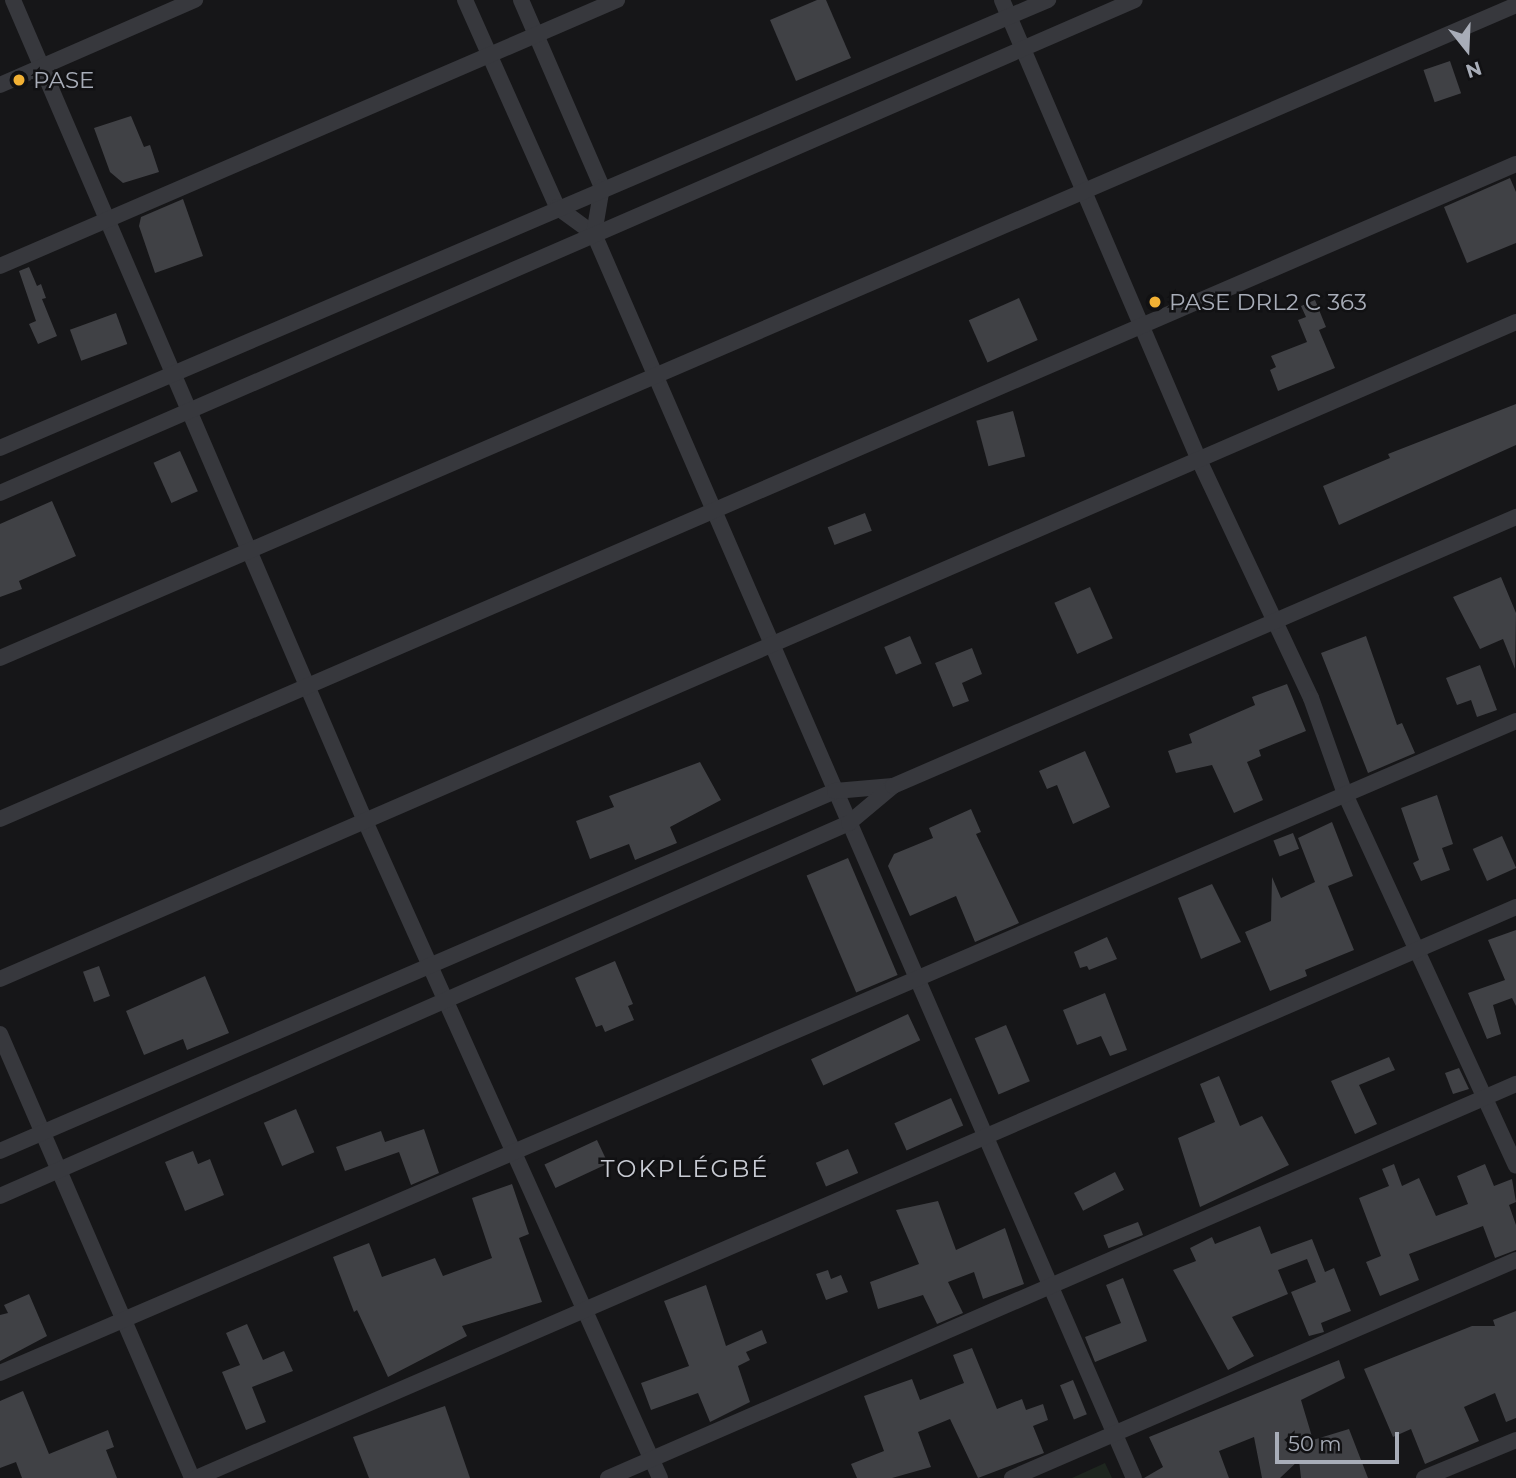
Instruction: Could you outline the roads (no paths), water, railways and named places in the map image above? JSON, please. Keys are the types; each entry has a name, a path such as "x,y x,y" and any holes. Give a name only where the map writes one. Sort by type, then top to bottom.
{"street":[{"path":"13,0 365,821 660,1478"},
{"path":"0,85 195,0"},
{"path":"465,0 557,207 594,234 1133,1478"},
{"path":"520,0 602,187 594,234"},
{"path":"0,266 617,0"},
{"path":"1002,0 1086,190 1141,327 1199,460 1311,698 1345,794 1487,1097 1516,1166"},
{"path":"0,448 602,187 1048,0"},
{"path":"0,493 1135,0"},
{"path":"0,658 1516,5"},
{"path":"0,819 1516,164"},
{"path":"0,979 1516,322"},
{"path":"0,1196 849,822 893,786 1516,517"},
{"path":"0,1373 1516,721"},
{"path":"0,1152 835,791 893,786"},
{"path":"0,1034 194,1478 1516,908"},
{"path":"608,1478 1516,1084"},
{"path":"1012,1478 1516,1260"},
{"path":"1424,1478 1516,1440"}],"place":[{"name":"PASE","path":"19,80"},
{"name":"PASE DRL2 C 363","path":"1155,302"}],"district":[{"name":"TOKPLÉGBÉ","path":"685,1169"}]}
